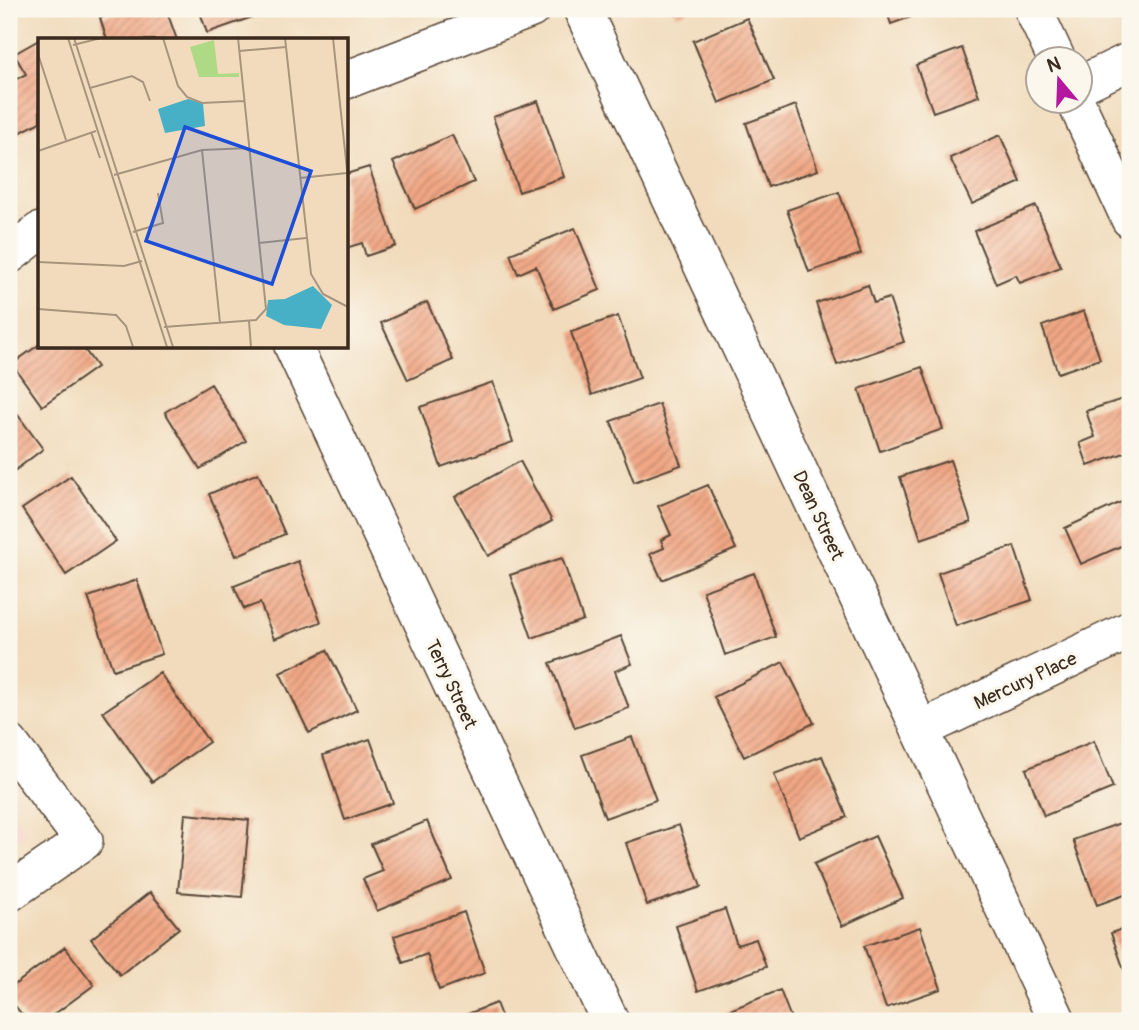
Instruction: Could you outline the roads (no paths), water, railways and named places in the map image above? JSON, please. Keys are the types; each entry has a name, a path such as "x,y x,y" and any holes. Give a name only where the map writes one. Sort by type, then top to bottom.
{"street":[{"path":"348,79 531,9"},
{"name":"Dean Street","path":"582,9 1057,1021"},
{"path":"1033,9 1050,46"},
{"path":"1094,78 1130,61"},
{"path":"1082,116 1130,219"},
{"path":"9,255 38,233"},
{"name":"Terry Street","path":"294,348 610,1021"},
{"name":"Mercury Place","path":"920,730 1130,630"},
{"path":"9,743 84,841 9,893"}]}
